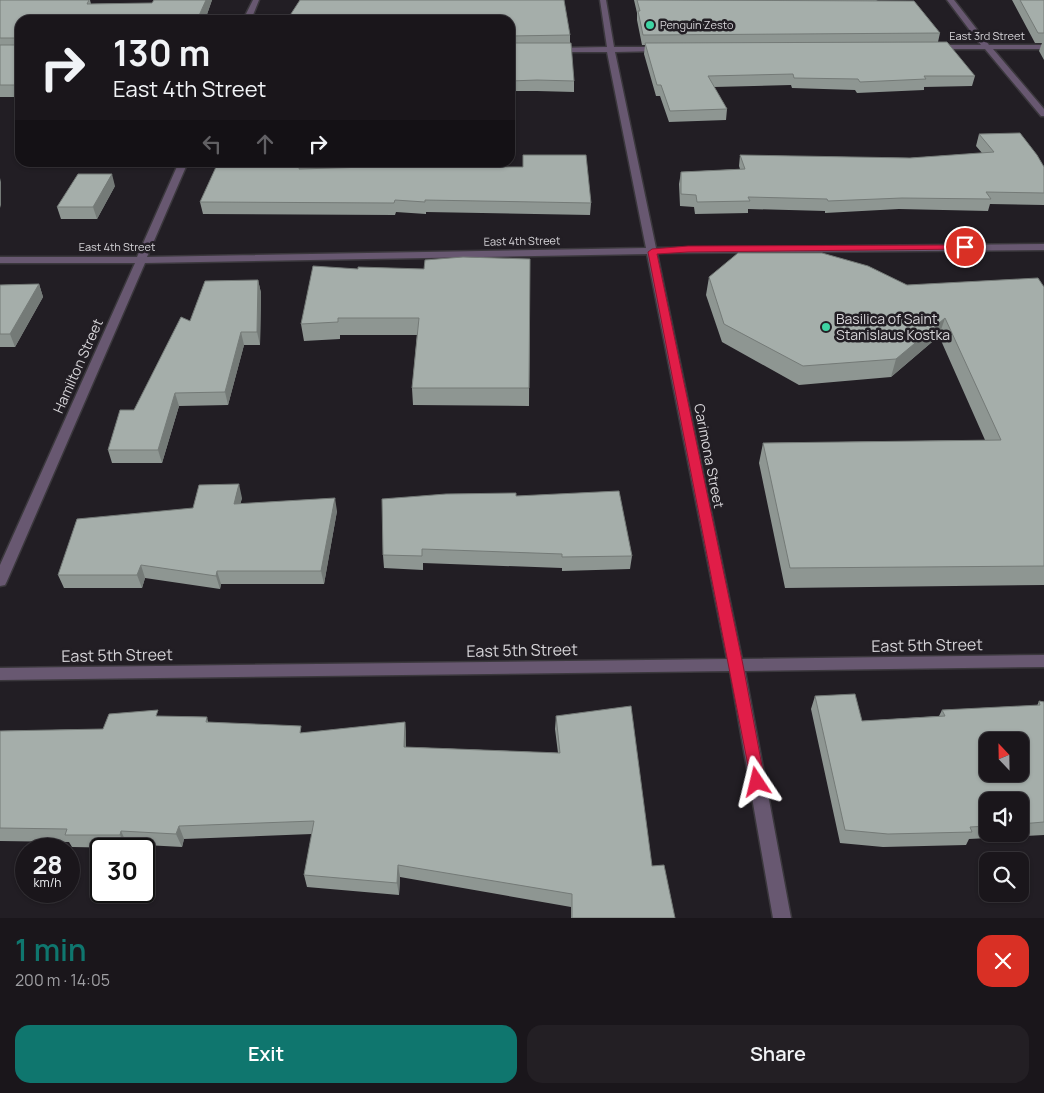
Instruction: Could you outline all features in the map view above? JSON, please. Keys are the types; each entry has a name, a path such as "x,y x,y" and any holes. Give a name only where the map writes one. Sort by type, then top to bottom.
{"street":[{"path":"249,15 256,0"},
{"name":"Carimona Street","path":"603,0 610,49 736,665 782,918"},
{"path":"950,0 1044,114"},
{"name":"East 3rd Street","path":"925,48 1044,47"},
{"path":"547,50 669,49"},
{"name":"Hamilton Street","path":"0,581 182,167"},
{"name":"East 4th Street","path":"0,260 141,260 652,252 688,249 1044,247"},
{"name":"East 5th Street","path":"0,674 1044,661"}],"building":[{"path":"0,0 89,0 87,4 152,3 154,0 206,0 199,15 15,15 15,38 0,38"},
{"path":"300,0 564,0 570,35 515,36 515,15 290,15"},
{"path":"637,0 914,1 940,33 643,35"},
{"path":"1020,0 1044,0 1044,33 1038,33"},
{"path":"947,42 975,76 924,76 926,79 860,82 858,79 794,78 793,74 708,76 727,109 670,111 661,85 657,85 645,43"},
{"path":"515,43 571,43 574,81 515,81"},
{"path":"0,45 15,45 15,85 0,85"},
{"path":"1020,133 1044,167 1044,193 986,192 991,199 902,198 828,201 827,199 748,197 750,201 697,202 696,195 681,194 681,172 745,169 740,155 910,158 994,152 979,134"},
{"path":"523,155 586,155 591,203 425,200 425,202 395,200 394,203 200,202 216,167 300,167 299,169 523,167"},
{"path":"78,174 112,174 93,207 57,207"},
{"path":"738,253 822,253 868,266 907,285 1038,278 1044,287 1044,566 790,568 763,443 1001,440 945,318 896,359 803,366 724,324 709,277"},
{"path":"463,257 530,259 529,388 412,388 419,318 338,318 338,322 301,324 313,266 358,269 358,267 424,269 425,260"},
{"path":"258,280 257,332 241,332 225,392 175,393 158,450 108,450 120,410 134,410 181,317 190,321 205,281"},
{"path":"39,284 10,334 0,334 0,285"},
{"path":"239,484 234,504 335,498 321,571 217,571 216,576 141,565 137,575 58,575 77,519 193,508 199,485"},
{"path":"619,491 632,556 562,557 562,554 422,549 422,556 383,555 382,499 446,494 516,493 516,496"},
{"path":"855,694 862,721 945,716 942,710 1040,705 1039,701 1044,702 1044,822 1029,823 1029,792 979,792 979,826 970,827 972,832 888,834 845,830 815,696"},
{"path":"631,706 652,866 664,865 675,918 572,918 572,894 398,865 397,883 304,875 314,821 179,826 176,834 121,831 120,835 65,835 67,829 0,828 0,731 103,729 109,714 158,710 156,716 207,717 206,722 301,726 300,733 405,722 404,747 560,753 556,716"}],"place":[{"name":"Penguin Zesto","path":"650,25"},
{"name":"Basilica of Saint Stanislaus Kostka","path":"826,327"}],"route":[{"path":"757,782 736,665 652,252 688,249 965,247"}]}
